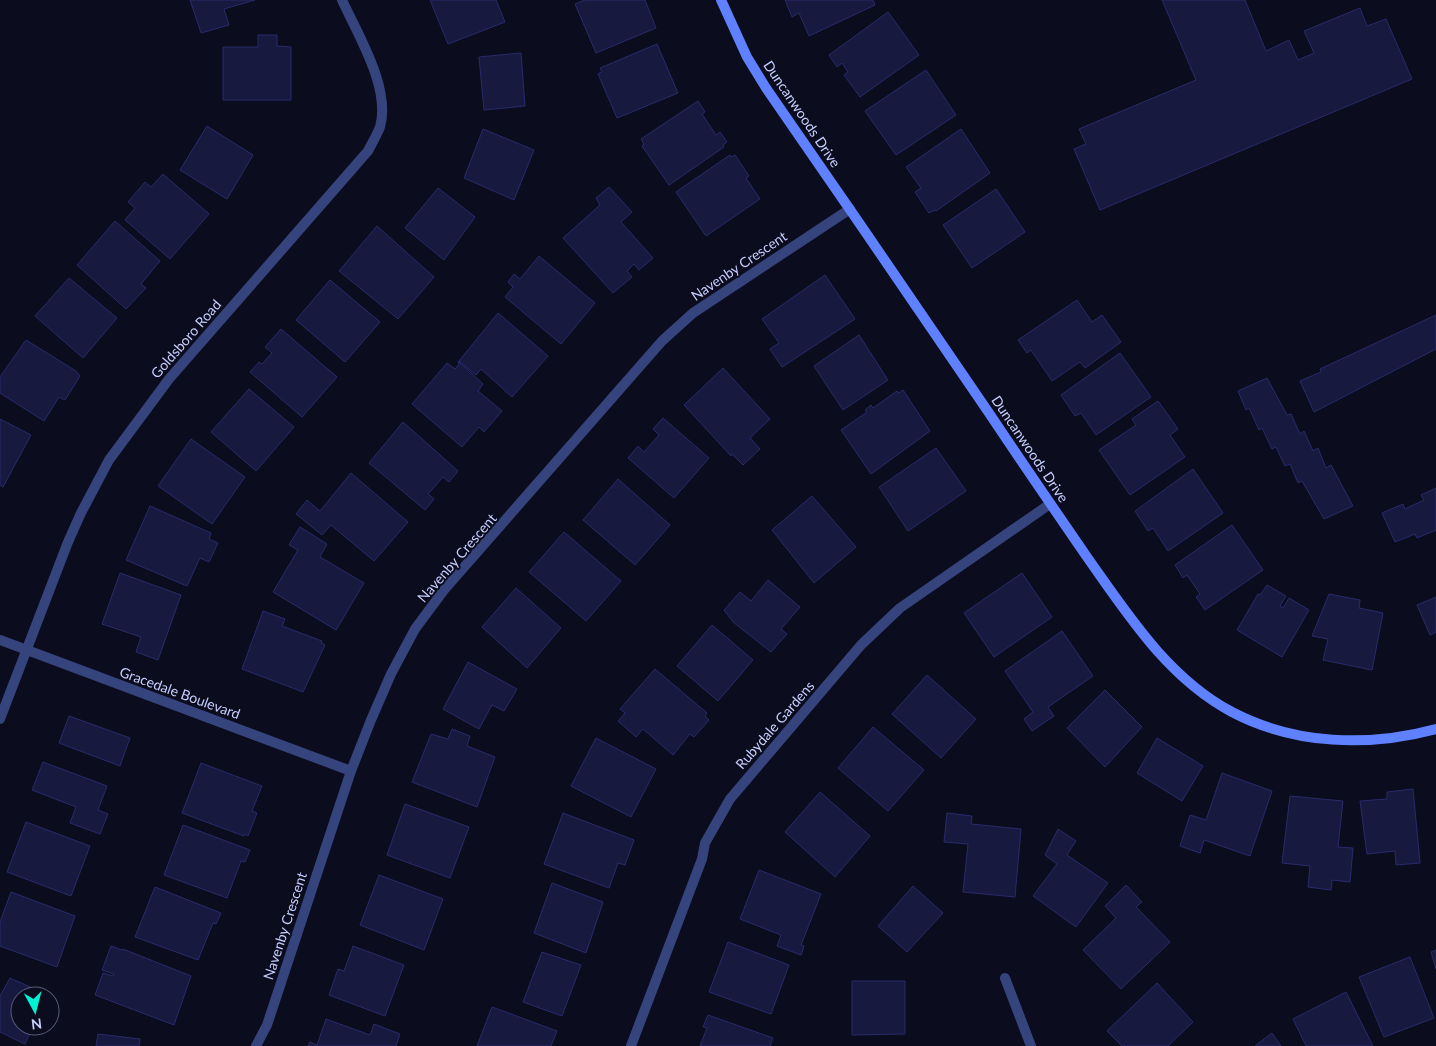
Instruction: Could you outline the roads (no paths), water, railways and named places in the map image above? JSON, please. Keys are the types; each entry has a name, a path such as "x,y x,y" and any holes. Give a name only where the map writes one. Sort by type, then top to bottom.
{"street":[{"name":"Goldsboro Road","path":"0,719 81,513 100,477 126,436 169,379 368,151 380,126 383,106 379,83 342,0"},
{"name":"Duncanwoods Drive","path":"721,0 748,58 766,88 1050,504 1142,634 1186,680 1232,712 1280,731 1328,740 1370,741 1409,736 1436,729"},
{"name":"Navenby Crescent","path":"256,1046 267,1025 351,771 391,674 415,629 444,590 522,504 565,450 662,341 693,313 850,209"},
{"name":"Rubydale Gardens","path":"631,1046 702,859 704,843 730,799 861,645 900,608 1050,504"},
{"name":"Gracedale Boulevard","path":"0,640 351,771"},
{"path":"1005,978 1031,1046"}]}
